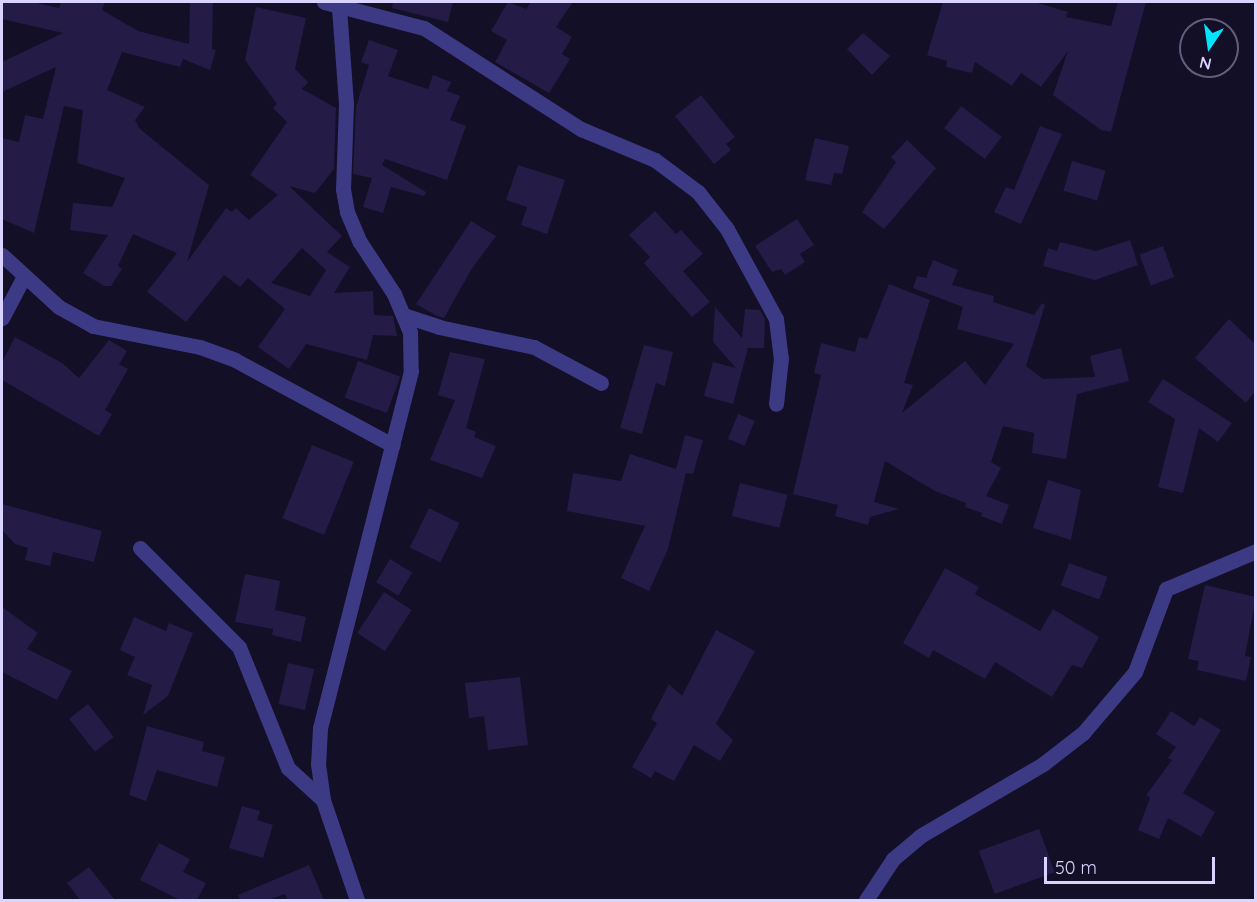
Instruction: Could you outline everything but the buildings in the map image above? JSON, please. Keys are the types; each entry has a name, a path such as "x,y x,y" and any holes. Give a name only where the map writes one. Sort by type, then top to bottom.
{"street":[{"path":"324,2 339,8 424,28 581,129 655,160 698,192 728,229 776,319 781,358 776,404"},
{"path":"339,8 346,104 343,189 347,212 410,332 411,371 320,728 318,764 323,800 357,900"},
{"path":"2,255 23,278 59,307 93,326 200,346 235,360 392,445"},
{"path":"2,318 23,278"},
{"path":"403,315 439,327 534,347 601,383"},
{"path":"140,548 239,647 288,768 323,800"},
{"path":"866,900 893,860 920,836 1043,764 1083,733 1136,672 1166,589 1256,551"}]}
